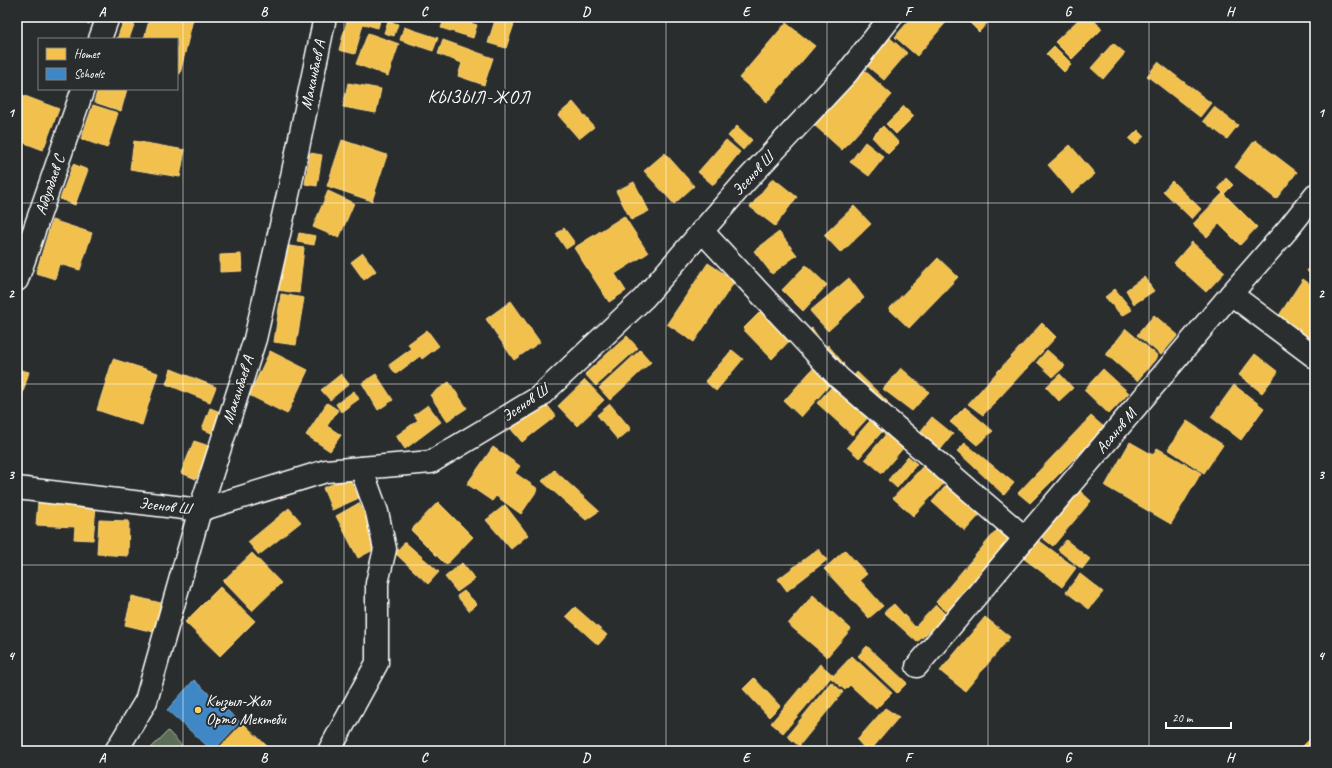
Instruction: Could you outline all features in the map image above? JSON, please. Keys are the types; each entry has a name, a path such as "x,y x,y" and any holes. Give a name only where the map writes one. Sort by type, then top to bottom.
{"street":[{"path":"100,38 108,17"},
{"name":"Маканбаев А","path":"116,751 146,701 200,510 255,339 290,186 325,17"},
{"name":"Эсенов Ш","path":"17,488 200,510 326,471 431,462 538,398 644,298 743,184 847,73 891,17"},
{"name":"Абдулдаев С","path":"17,280 83,90"},
{"name":"Асанов М","path":"917,666 1230,294 1288,229 1315,195"},
{"path":"702,231 839,378 1025,538"},
{"path":"1230,294 1315,357"},
{"path":"329,751 377,664 377,583 384,549 377,512 361,468"}],"green space":[{"path":"168,731 187,751 148,751"}],"building: Homes":[{"path":"73,17 92,17 89,24"},
{"path":"150,17 187,17 193,19 180,74 178,73 178,38 144,38"},
{"path":"348,17 381,17 378,28 363,24 355,54 339,50"},
{"path":"445,17 450,17 477,25 473,38 441,28"},
{"path":"496,17 516,18 506,48 488,43"},
{"path":"912,17 945,17 948,20 917,56 895,37"},
{"path":"964,17 985,17 989,21 979,32"},
{"path":"1081,17 1091,17 1102,29 1072,59 1055,42"},
{"path":"124,19 135,22 129,38 117,38"},
{"path":"388,21 398,24 394,36 384,33"},
{"path":"786,23 815,46 767,102 739,78"},
{"path":"404,27 438,38 433,51 400,40"},
{"path":"368,33 399,44 388,76 356,64"},
{"path":"889,37 907,53 884,80 866,65"},
{"path":"443,40 493,58 484,85 458,76 462,63 438,54"},
{"path":"1113,43 1125,53 1103,79 1091,68"},
{"path":"1054,46 1072,64 1064,72 1046,54"},
{"path":"1158,62 1211,103 1200,117 1147,76"},
{"path":"863,69 892,95 842,150 813,124"},
{"path":"348,83 381,89 376,113 343,107"},
{"path":"98,90 127,90 121,111 94,102"},
{"path":"17,93 59,109 43,150 17,140"},
{"path":"573,102 594,127 579,139 558,115"},
{"path":"93,105 118,113 107,148 81,139"},
{"path":"904,106 914,116 896,134 886,124"},
{"path":"1214,107 1238,125 1227,139 1203,121"},
{"path":"737,126 752,140 743,150 728,136"},
{"path":"883,126 899,143 888,154 872,137"},
{"path":"1138,130 1144,136 1136,145 1129,139"},
{"path":"342,140 387,155 372,201 327,186"},
{"path":"726,140 740,152 713,185 698,172"},
{"path":"1255,140 1297,172 1276,199 1235,167"},
{"path":"134,141 185,150 180,177 130,169"},
{"path":"865,142 884,157 869,176 850,162"},
{"path":"1070,145 1095,174 1072,193 1048,165"},
{"path":"310,153 322,155 317,186 305,184"},
{"path":"665,153 694,186 674,204 644,171"},
{"path":"73,164 88,170 75,205 60,199"},
{"path":"773,178 797,197 775,226 750,207"},
{"path":"1226,178 1233,185 1224,194 1218,188"},
{"path":"1172,181 1201,209 1192,219 1163,191"},
{"path":"634,182 649,211 631,220 616,191"},
{"path":"328,191 354,203 339,238 313,227"},
{"path":"1223,193 1257,227 1240,245 1219,224 1207,237 1193,224"},
{"path":"854,206 871,224 841,253 824,235"},
{"path":"624,216 648,253 615,274 626,291 609,302 574,248"},
{"path":"52,220 92,233 80,270 59,264 55,279 36,273"},
{"path":"564,228 575,243 566,249 556,234"},
{"path":"779,232 797,255 772,274 754,251"},
{"path":"299,233 316,236 314,245 297,242"},
{"path":"1192,242 1225,272 1206,292 1174,263"},
{"path":"283,245 304,248 299,293 277,290"},
{"path":"363,253 376,271 364,280 351,262"},
{"path":"241,254 242,271 220,272 220,255"},
{"path":"938,258 958,277 909,328 889,309"},
{"path":"1315,260 1315,277 1307,271"},
{"path":"708,263 735,281 694,342 667,324"},
{"path":"806,265 827,285 803,311 782,290"},
{"path":"1144,277 1154,291 1134,304 1126,290"},
{"path":"849,278 864,298 828,331 810,311"},
{"path":"1303,279 1315,288 1315,342 1278,317"},
{"path":"1115,289 1132,310 1122,316 1105,297"},
{"path":"281,294 304,298 296,345 274,342"},
{"path":"511,301 540,342 514,360 486,319"},
{"path":"764,308 793,337 772,359 743,329"},
{"path":"1154,315 1178,335 1161,355 1137,335"},
{"path":"1042,323 1056,337 983,415 968,404"},
{"path":"812,328 821,341 812,348 803,334"},
{"path":"1126,329 1158,356 1137,381 1106,354"},
{"path":"427,330 439,346 422,359 420,356 396,374 389,365 411,349 408,344"},
{"path":"627,336 638,348 596,386 585,374"},
{"path":"828,345 844,364 835,371 818,353"},
{"path":"640,350 651,362 610,400 599,388"},
{"path":"732,350 743,359 716,391 705,381"},
{"path":"1047,350 1065,366 1053,377 1037,362"},
{"path":"270,351 308,370 287,414 249,395"},
{"path":"1255,354 1278,372 1262,393 1239,375"},
{"path":"113,359 158,373 142,425 97,410"},
{"path":"817,364 834,380 801,417 784,401"},
{"path":"901,368 929,392 912,411 883,389"},
{"path":"17,369 29,372 17,412"},
{"path":"171,369 216,387 210,402 166,384"},
{"path":"1103,369 1129,393 1109,414 1084,390"},
{"path":"857,372 888,402 880,410 849,382"},
{"path":"341,374 349,384 330,400 321,390"},
{"path":"376,374 393,400 378,410 362,383"},
{"path":"1060,374 1073,388 1059,401 1046,387"},
{"path":"585,380 604,400 577,426 558,406"},
{"path":"837,381 872,413 852,435 817,403"},
{"path":"449,382 467,408 447,421 430,395"},
{"path":"1234,385 1264,408 1241,440 1211,417"},
{"path":"354,391 359,399 341,412 336,404"},
{"path":"544,401 556,416 522,442 510,428"},
{"path":"327,403 338,410 327,426 341,435 330,451 306,435"},
{"path":"610,404 631,429 618,440 597,415"},
{"path":"428,405 441,422 405,449 396,436 418,420 414,415"},
{"path":"965,407 993,431 977,445 950,422"},
{"path":"210,408 223,413 214,434 202,429"},
{"path":"875,415 887,426 859,458 847,447"},
{"path":"1091,416 1105,428 1030,503 1018,493"},
{"path":"932,417 953,434 941,449 920,432"},
{"path":"1187,421 1223,445 1204,473 1168,449"},
{"path":"887,433 904,447 882,473 865,459"},
{"path":"194,441 209,446 196,479 181,473"},
{"path":"1130,442 1153,455 1157,448 1201,473 1171,524 1105,486"},
{"path":"965,443 1014,483 1004,495 957,451"},
{"path":"493,447 520,466 515,473 538,489 521,514 496,496 492,501 467,484"},
{"path":"908,456 917,464 897,488 888,480"},
{"path":"927,462 947,480 913,516 893,498"},
{"path":"554,470 599,511 586,520 542,481"},
{"path":"349,477 359,498 332,510 323,488"},
{"path":"950,481 984,510 965,531 932,502"},
{"path":"1079,490 1091,501 1053,546 1040,536"},
{"path":"38,502 96,506 93,540 74,539 75,527 36,525"},
{"path":"438,502 473,537 446,565 411,530"},
{"path":"359,503 373,530 369,533 377,548 358,558 336,516"},
{"path":"505,505 528,535 511,549 486,520"},
{"path":"289,508 301,522 259,555 248,542"},
{"path":"99,520 129,521 128,556 97,554"},
{"path":"1001,525 1015,536 949,614 936,602"},
{"path":"1037,539 1076,568 1062,587 1023,558"},
{"path":"1066,540 1090,559 1082,569 1058,550"},
{"path":"405,542 439,572 428,584 395,553"},
{"path":"818,549 827,560 787,591 778,579"},
{"path":"845,550 867,574 860,580 883,606 869,618 824,569"},
{"path":"252,553 281,583 252,611 223,581"},
{"path":"462,563 475,579 457,592 445,577"},
{"path":"1080,574 1103,592 1089,609 1066,592"},
{"path":"220,587 255,621 220,656 185,622"},
{"path":"464,591 477,604 469,611 457,596"},
{"path":"813,595 851,629 827,657 788,624"},
{"path":"132,596 165,604 158,633 125,625"},
{"path":"894,604 915,627 936,605 947,616 917,642 884,612"},
{"path":"575,607 607,635 598,645 566,616"},
{"path":"985,617 1010,637 965,691 940,671"},
{"path":"867,646 907,683 897,693 858,656"},
{"path":"852,656 892,693 876,709 850,685 845,690 831,678"},
{"path":"820,664 833,675 783,733 771,723"},
{"path":"754,678 780,706 769,717 743,689"},
{"path":"831,682 843,692 799,746 787,736"},
{"path":"885,708 899,717 870,751 867,751 857,740"},
{"path":"243,723 272,751 216,751"},
{"path":"1314,735 1315,751 1302,751 1300,749"}],"building: Schools":[{"path":"194,680 240,722 213,751 167,710"}],"place":[{"name":"Кызыл-Жол Орто Мектеби","path":"198,710"}],"district":[{"name":"КЫЗЫЛ-ЖОЛ","path":"479,97"}]}
